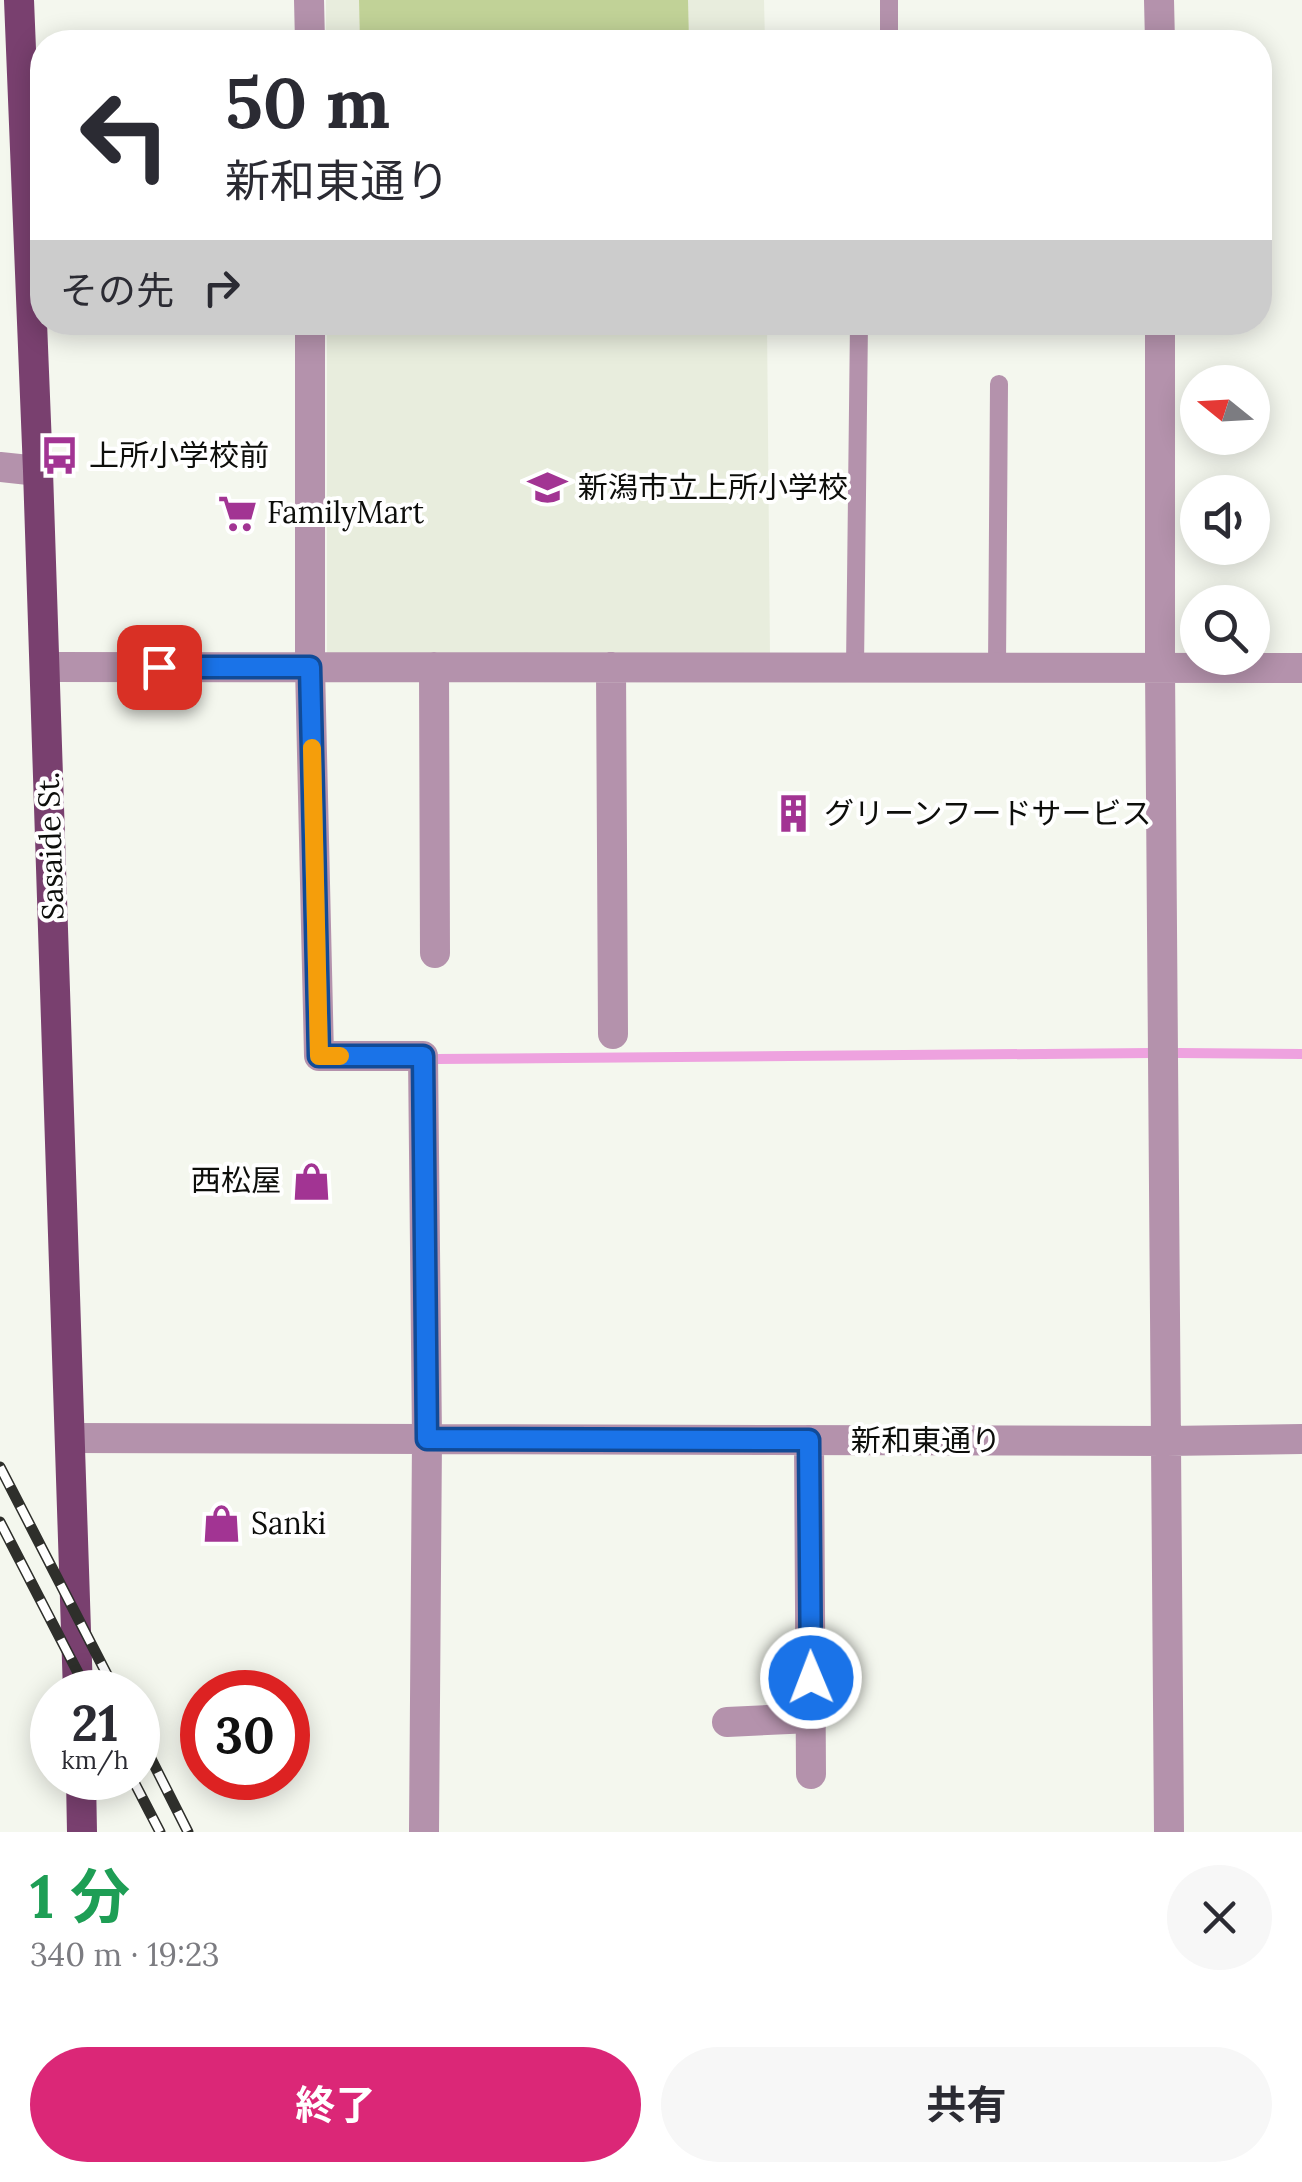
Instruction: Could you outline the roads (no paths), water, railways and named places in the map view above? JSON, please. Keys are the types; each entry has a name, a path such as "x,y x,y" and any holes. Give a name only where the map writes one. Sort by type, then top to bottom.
{"main road":[{"name":"Sasaide St.","path":"19,0 30,272"},
{"name":"Sasaide St.","path":"33,335 77,1670"},
{"path":"81,1800 82,1832"}],"street":[{"path":"310,0 310,30"},
{"path":"1160,0 1160,30"},
{"path":"310,335 310,667 319,1056 423,1056 427,1439 424,1832"},
{"path":"1160,335 1169,1832"},
{"path":"0,468 38,470"},
{"path":"45,667 1302,668"},
{"path":"611,667 612,1034"},
{"path":"434,668 435,953"},
{"name":"新和東通り","path":"70,1438 1166,1442 1302,1439"},
{"path":"809,1440 811,1774"},
{"path":"727,1722 811,1718"}],"lane":[{"path":"889,0 889,30"},
{"path":"855,668 859,335"},
{"path":"997,668 998,384"}],"waterway":[{"path":"437,1059 1151,1053"},
{"path":"1178,1053 1302,1054"}],"railway":[{"path":"0,1467 105,1670"},
{"path":"0,1522 77,1670"},
{"path":"160,1777 188,1832"},
{"path":"143,1800 160,1832"}],"place":[{"name":"上所小学校前","path":"59,456"},
{"name":"新潟市立上所小学校","path":"548,488"},
{"name":"FamilyMart","path":"237,513"},
{"name":"グリーンフードサービス","path":"794,814"},
{"name":"西松屋","path":"311,1181"},
{"name":"Sanki","path":"221,1524"}]}
